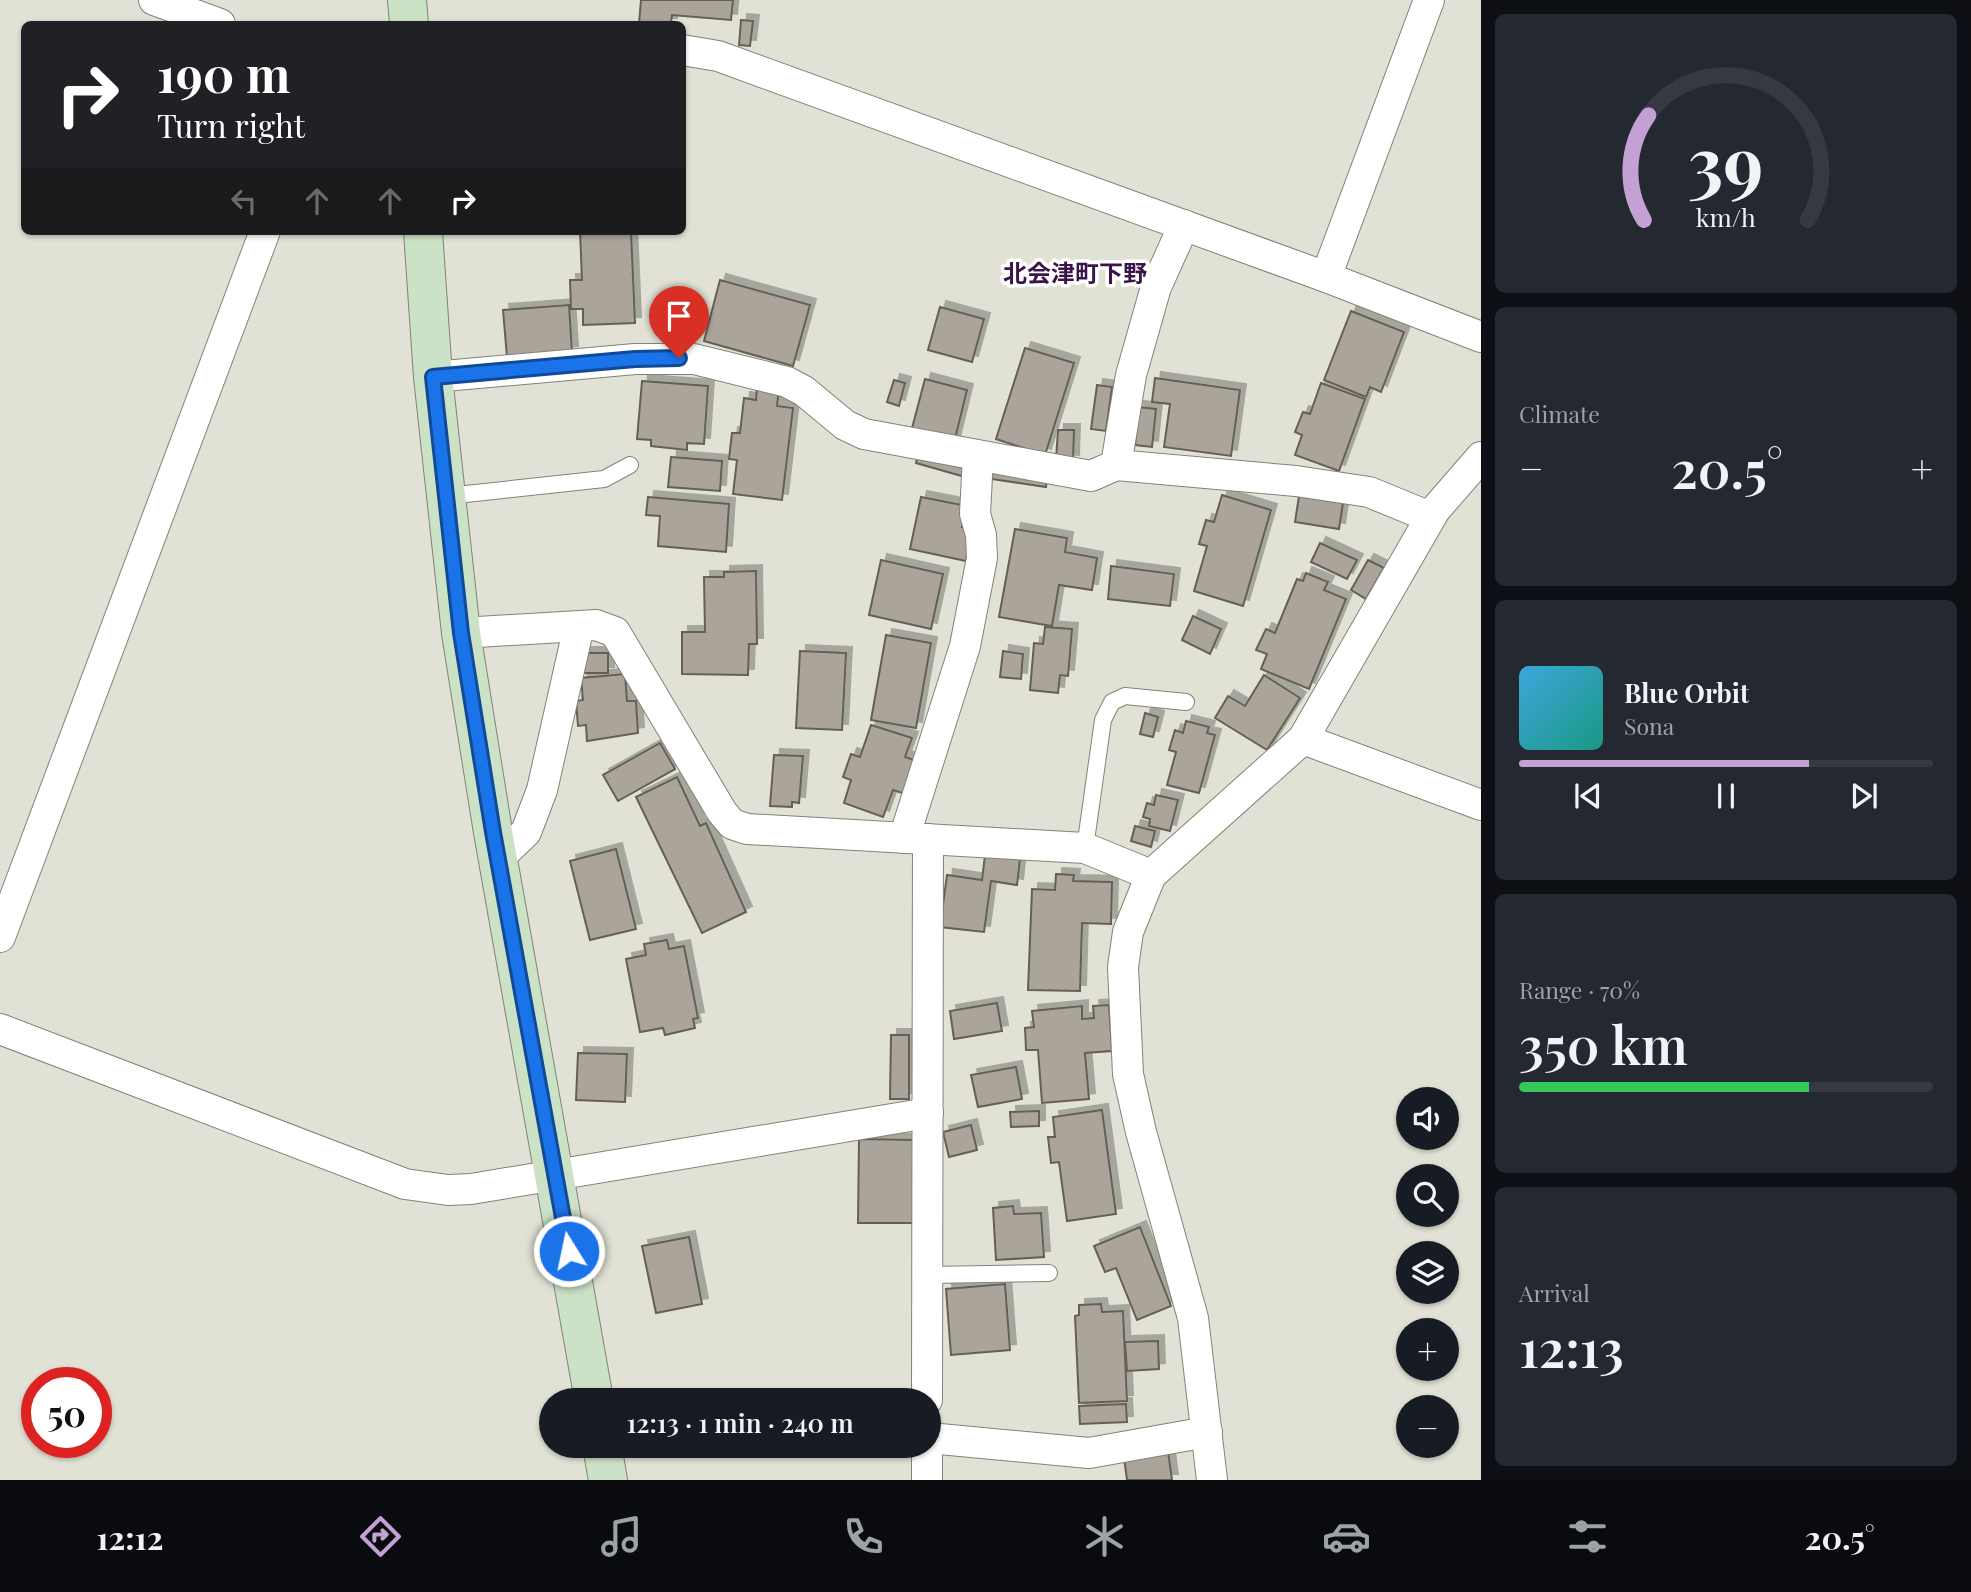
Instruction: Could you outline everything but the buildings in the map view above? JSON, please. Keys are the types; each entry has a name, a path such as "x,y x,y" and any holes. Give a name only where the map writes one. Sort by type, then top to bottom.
{"main road":[{"path":"407,0 409,21"},
{"path":"423,235 433,377 461,633 498,859 592,1388"},
{"path":"604,1458 608,1480"}],"street":[{"path":"154,0 212,21"},
{"path":"1326,277 1429,0"},
{"path":"686,51 718,56 1326,277 1481,337"},
{"path":"1116,465 1134,363 1156,287 1184,225"},
{"path":"0,937 263,235"},
{"path":"433,377 635,359 694,359 787,382 804,391 845,425 864,434 1091,476 1116,465 1296,481 1369,492 1430,517"},
{"path":"927,1388 928,1113 916,839 965,646 982,558 981,535 975,514 978,457"},
{"path":"1212,1480 1193,1318 1141,1132 1129,1073 1123,967 1128,932 1151,875 1303,739 1430,517 1481,457"},
{"path":"461,633 596,625 615,632 722,812 732,824 747,829 1085,848 1151,875"},
{"path":"498,859 526,832 542,790 579,626"},
{"path":"1303,739 1481,805"},
{"path":"0,1029 405,1184 448,1190 556,1177 928,1113"},
{"path":"941,1439 1089,1453 1207,1432"},
{"path":"927,1458 927,1480"}],"lane":[{"path":"447,496 604,480 630,465"},
{"path":"1085,848 1103,720 1112,702 1125,696 1186,702"},
{"path":"928,1275 1049,1273"}],"district":[{"name":"北会津町下野","path":"1075,272"}],"route":[{"path":"569,1251 493,832 461,633 433,377 635,359 679,358"}]}
